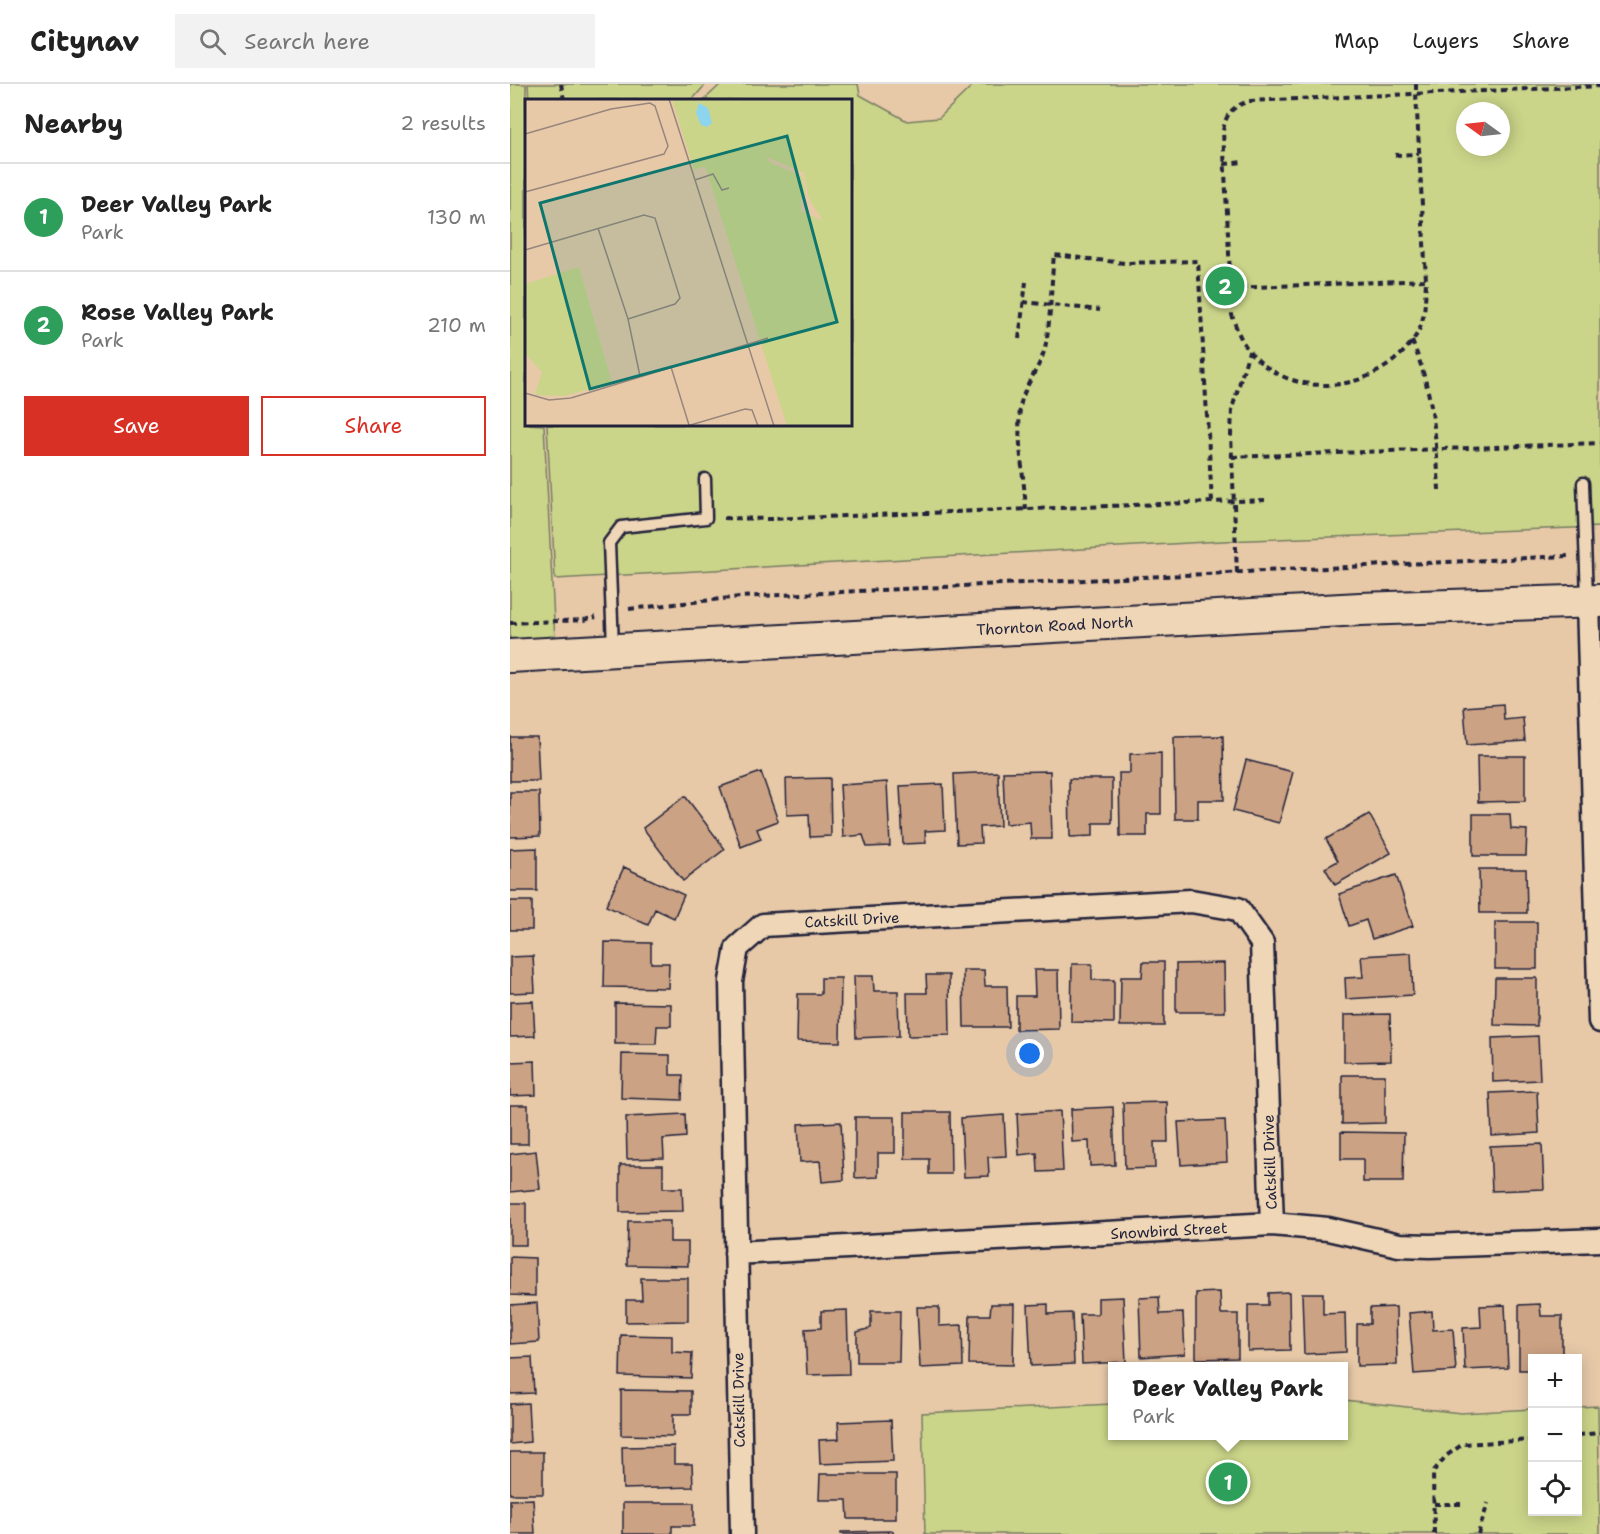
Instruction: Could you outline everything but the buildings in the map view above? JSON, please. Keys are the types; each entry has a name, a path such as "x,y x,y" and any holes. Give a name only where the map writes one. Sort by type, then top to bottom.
{"main road":[{"name":"Thornton Road North","path":"510,656 1348,609 1594,601"}],"street":[{"path":"1594,601 1600,1021"},
{"name":"Catskill Drive","path":"742,1534 731,981 737,948 763,925 1191,901 1238,909 1263,943 1272,1224"},
{"name":"Snowbird Street","path":"736,1253 1272,1224 1328,1229 1399,1245 1600,1240"}],"lane":[{"path":"613,651 609,543 621,527 706,518 705,479"},
{"path":"1583,483 1594,601"}],"path":[{"path":"561,84 564,99"},
{"path":"1416,84 1416,93 1419,154 1426,280 1425,310 1417,333 1399,358 1377,373 1355,381 1329,385 1307,384 1287,379 1266,367 1250,351 1238,333 1232,315 1223,130 1225,116 1235,106 1249,101 1416,93 1600,86"},
{"path":"1395,155 1419,154"},
{"path":"1224,164 1244,162"},
{"path":"1026,510 1020,406 1024,391 1040,364 1045,347 1054,255 1124,263 1198,261 1212,502"},
{"path":"1230,288 1426,280"},
{"path":"1019,339 1026,282"},
{"path":"1023,302 1100,310"},
{"path":"1412,340 1429,390 1437,449 1439,490"},
{"path":"1237,573 1232,409 1250,351"},
{"path":"1232,457 1600,443"},
{"path":"706,518 770,519 1265,500"},
{"path":"510,623 584,620 640,607 740,597 1570,556"},
{"path":"1582,1435 1600,1433"},
{"path":"1434,1534 1433,1472 1446,1456 1463,1444 1528,1440"},
{"path":"1478,1534 1488,1503"},
{"path":"1434,1504 1462,1504"}],"green space":[{"path":"510,84 526,84 525,426 544,426 555,641 510,643"},
{"path":"528,84 706,84 693,99 529,99"},
{"path":"721,84 858,84 860,95 907,121 939,118 974,84 1600,84 1600,527 1223,541 555,579 547,426 852,426 852,99 705,99"},
{"path":"1348,1400 1461,1413 1528,1409 1528,1516 1582,1516 1582,1407 1598,1406 1600,1534 925,1534 922,1413 1108,1404 1108,1440 1348,1440"}],"place":[{"name":"Rose Valley Park","path":"1225,286"},
{"name":"Deer Valley Park","path":"1228,1482"}]}
